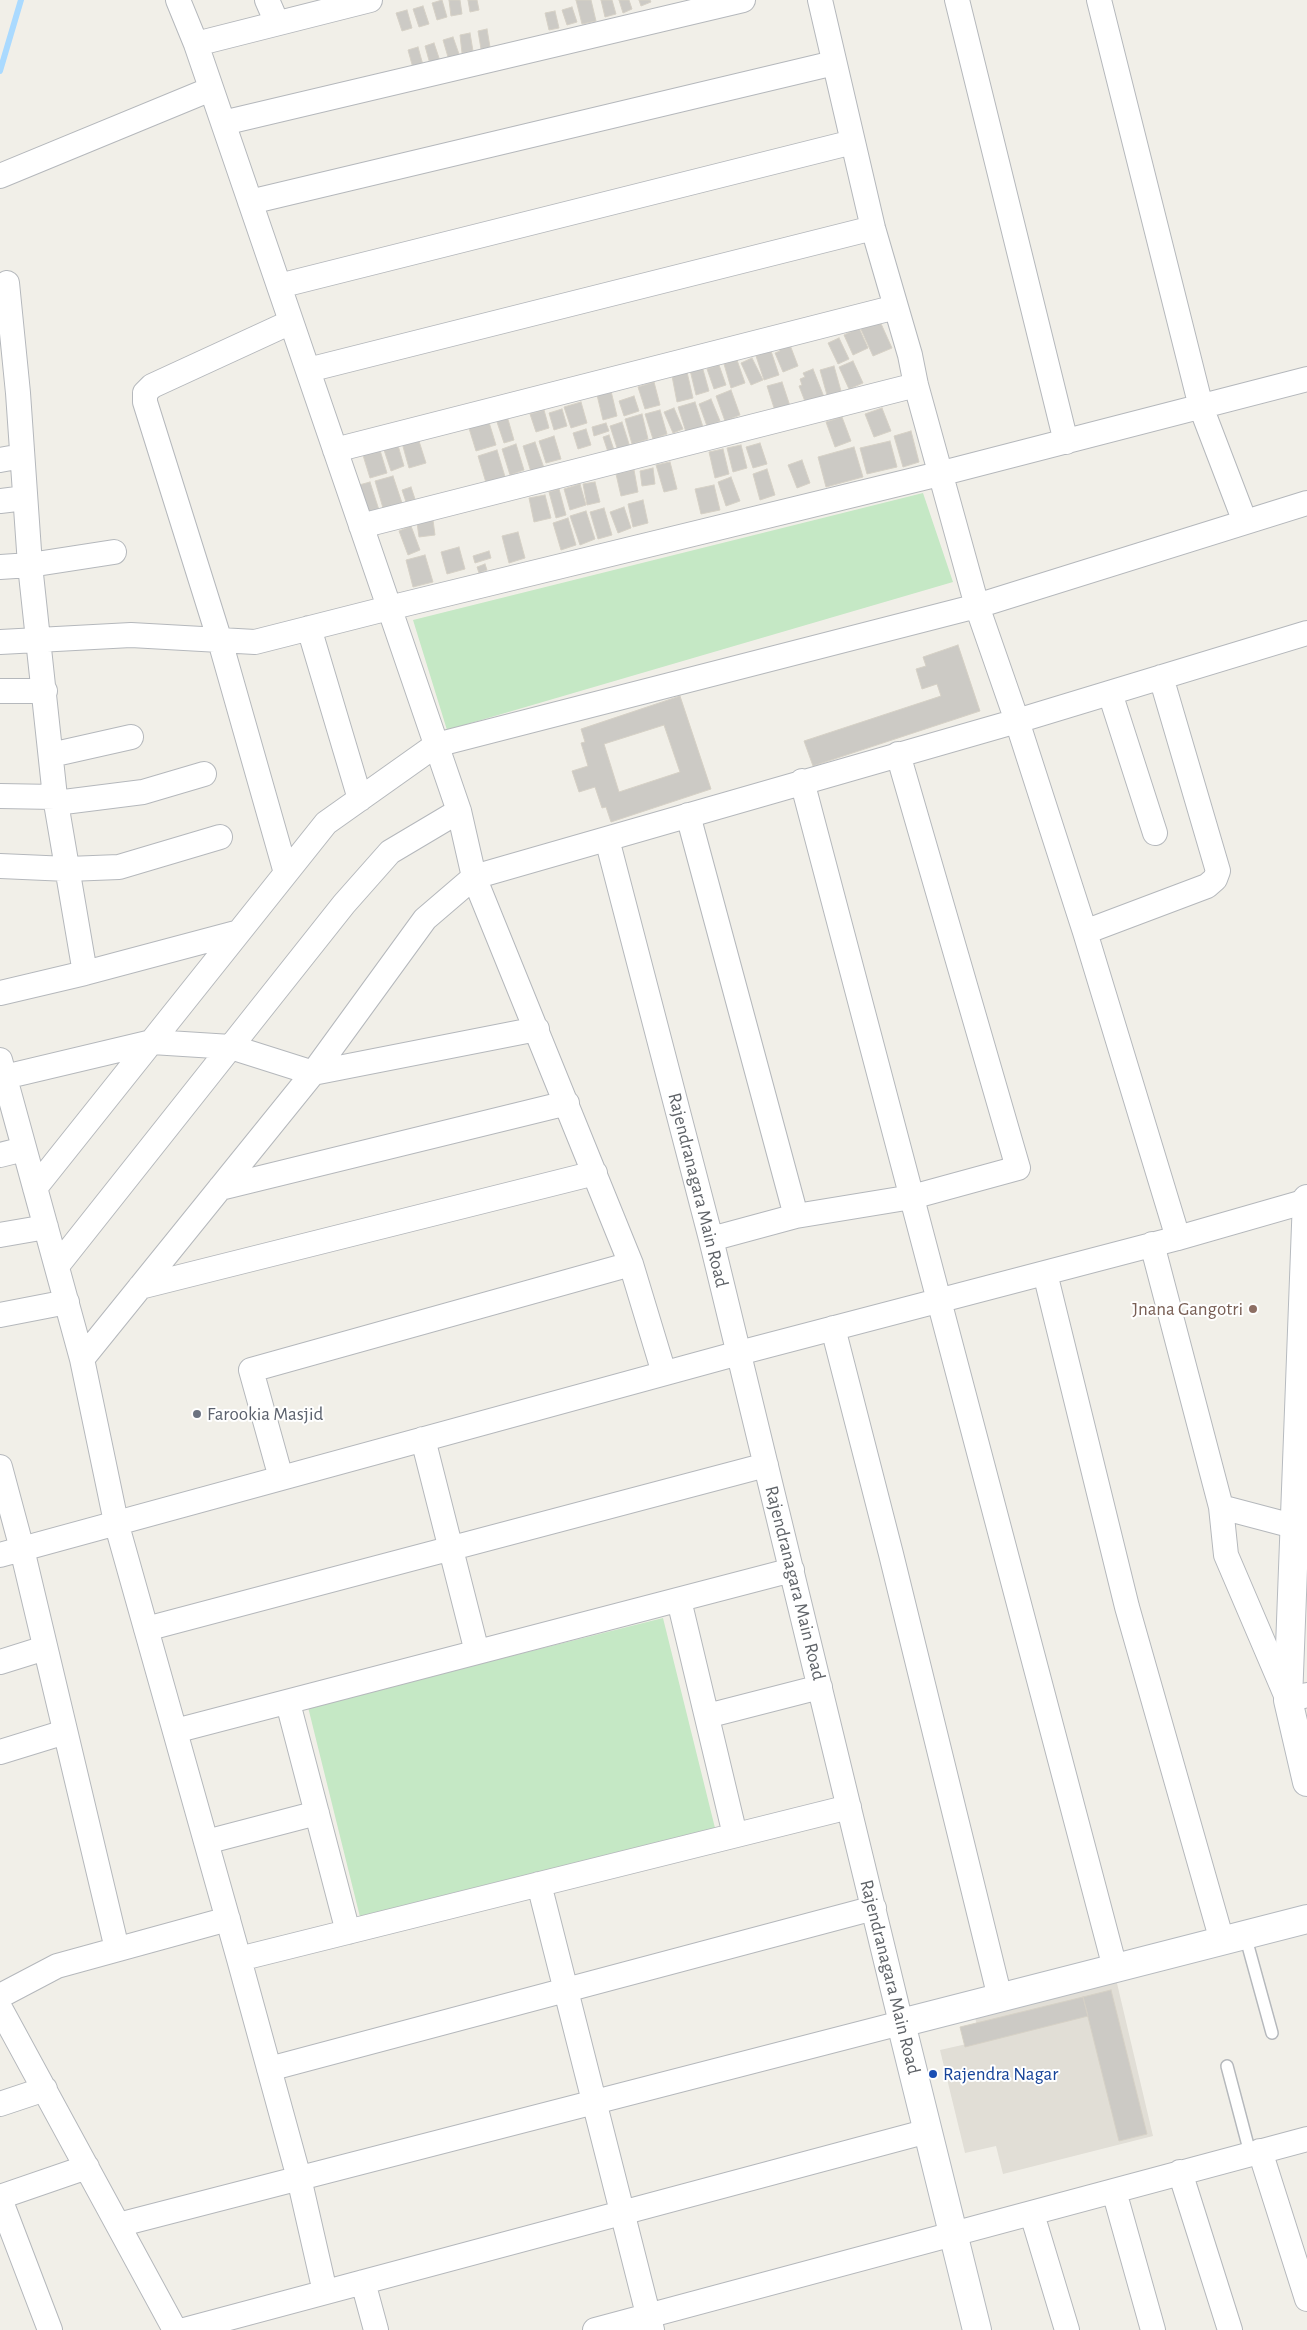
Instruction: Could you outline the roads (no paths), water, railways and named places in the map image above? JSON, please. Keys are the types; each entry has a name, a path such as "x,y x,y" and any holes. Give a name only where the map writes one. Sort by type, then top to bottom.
{"street":[{"path":"178,0 196,44 459,811 474,877 631,1264 664,1373"},
{"path":"267,0 277,23"},
{"path":"196,44 370,0"},
{"path":"223,123 743,0"},
{"path":"820,0 873,228 910,355 916,386 939,474 976,606 1017,721 1085,932 1178,1238"},
{"path":"956,0 1066,442"},
{"path":"1098,0 1201,407 1245,522"},
{"path":"250,202 834,62"},
{"path":"0,176 211,90"},
{"path":"279,286 853,142"},
{"path":"308,370 873,228"},
{"path":"7,283 11,458 25,498 30,565 40,641 56,800 84,973"},
{"path":"335,450 896,307"},
{"path":"286,873 220,641 145,402 145,393 152,386 291,322"},
{"path":"0,642 131,635 256,642 939,474 1307,380"},
{"path":"361,526 916,386"},
{"path":"0,501 25,498"},
{"path":"35,1188 326,823 436,745 976,606 1307,503"},
{"path":"0,567 30,565 114,552"},
{"path":"309,628 360,799"},
{"path":"82,1359 313,1073 426,919 474,877 802,781 1017,721 1307,633"},
{"path":"1085,932 1207,886 1215,879 1218,871 1161,677"},
{"path":"0,691 45,691"},
{"path":"1110,693 1156,833"},
{"path":"51,755 131,737"},
{"path":"711,1238 796,1216 912,1197 1018,1168 898,754"},
{"path":"0,796 56,800 143,792 204,774"},
{"path":"802,781 912,1197 937,1301 1115,1968"},
{"path":"57,1266 344,904 390,852 459,811"},
{"path":"688,815 796,1216"},
{"path":"0,866 68,869 119,867 220,837"},
{"name":"Rajendranagara Main Road","path":"607,839 711,1238 977,2330"},
{"path":"0,993 239,932"},
{"path":"325,2292 298,2178 239,1959 116,1522 82,1359 2,1072 152,1042 231,1047 313,1073 537,1029"},
{"path":"220,1188 567,1103"},
{"path":"0,1155 24,1149"},
{"path":"140,1287 595,1173"},
{"path":"11,1552 664,1373 1178,1238 1307,1201 1297,1698 1307,1782"},
{"path":"0,1235 46,1227"},
{"path":"1152,1244 1221,1507 1226,1555 1297,1698"},
{"path":"281,1478 252,1370 631,1264"},
{"path":"1045,1273 1127,1607 1233,1938"},
{"path":"0,1315 67,1302"},
{"path":"833,1328 891,1554 1000,1998"},
{"path":"423,1439 477,1652"},
{"path":"146,1629 766,1465"},
{"path":"0,1467 11,1552 45,1648 118,1949"},
{"path":"1221,1507 1300,1523"},
{"path":"175,1731 792,1570"},
{"path":"679,1600 736,1835"},
{"path":"0,1662 45,1648"},
{"path":"707,1716 820,1687"},
{"path":"288,1702 348,1932"},
{"path":"0,1752 66,1732"},
{"path":"239,1959 849,1807"},
{"path":"206,1842 317,1813"},
{"path":"539,1884 650,2323"},
{"path":"269,2070 874,1908"},
{"path":"175,2330 1,2008 56,1966 228,1919"},
{"path":"118,2225 1307,1919"},
{"path":"0,2104 45,2090"},
{"path":"184,2330 928,2131"},
{"path":"595,2330 650,2323 953,2235 1307,2139"},
{"path":"1255,2152 1307,2300"},
{"path":"50,2330 0,2198 87,2166"},
{"path":"1180,2172 1230,2330"},
{"path":"1114,2191 1153,2330"},
{"path":"1032,2214 1067,2330"},
{"path":"363,2282 376,2330"}],"lane":[{"path":"1233,1938 1272,2033"},
{"path":"1227,2066 1255,2152"}],"waterway":[{"path":"0,71 21,0"}],"place":[{"name":"Jnana Gangotri","path":"1253,1309"},
{"name":"Farookia Masjid","path":"197,1414"},
{"name":"Rajendra Nagar","path":"933,2074"}]}
